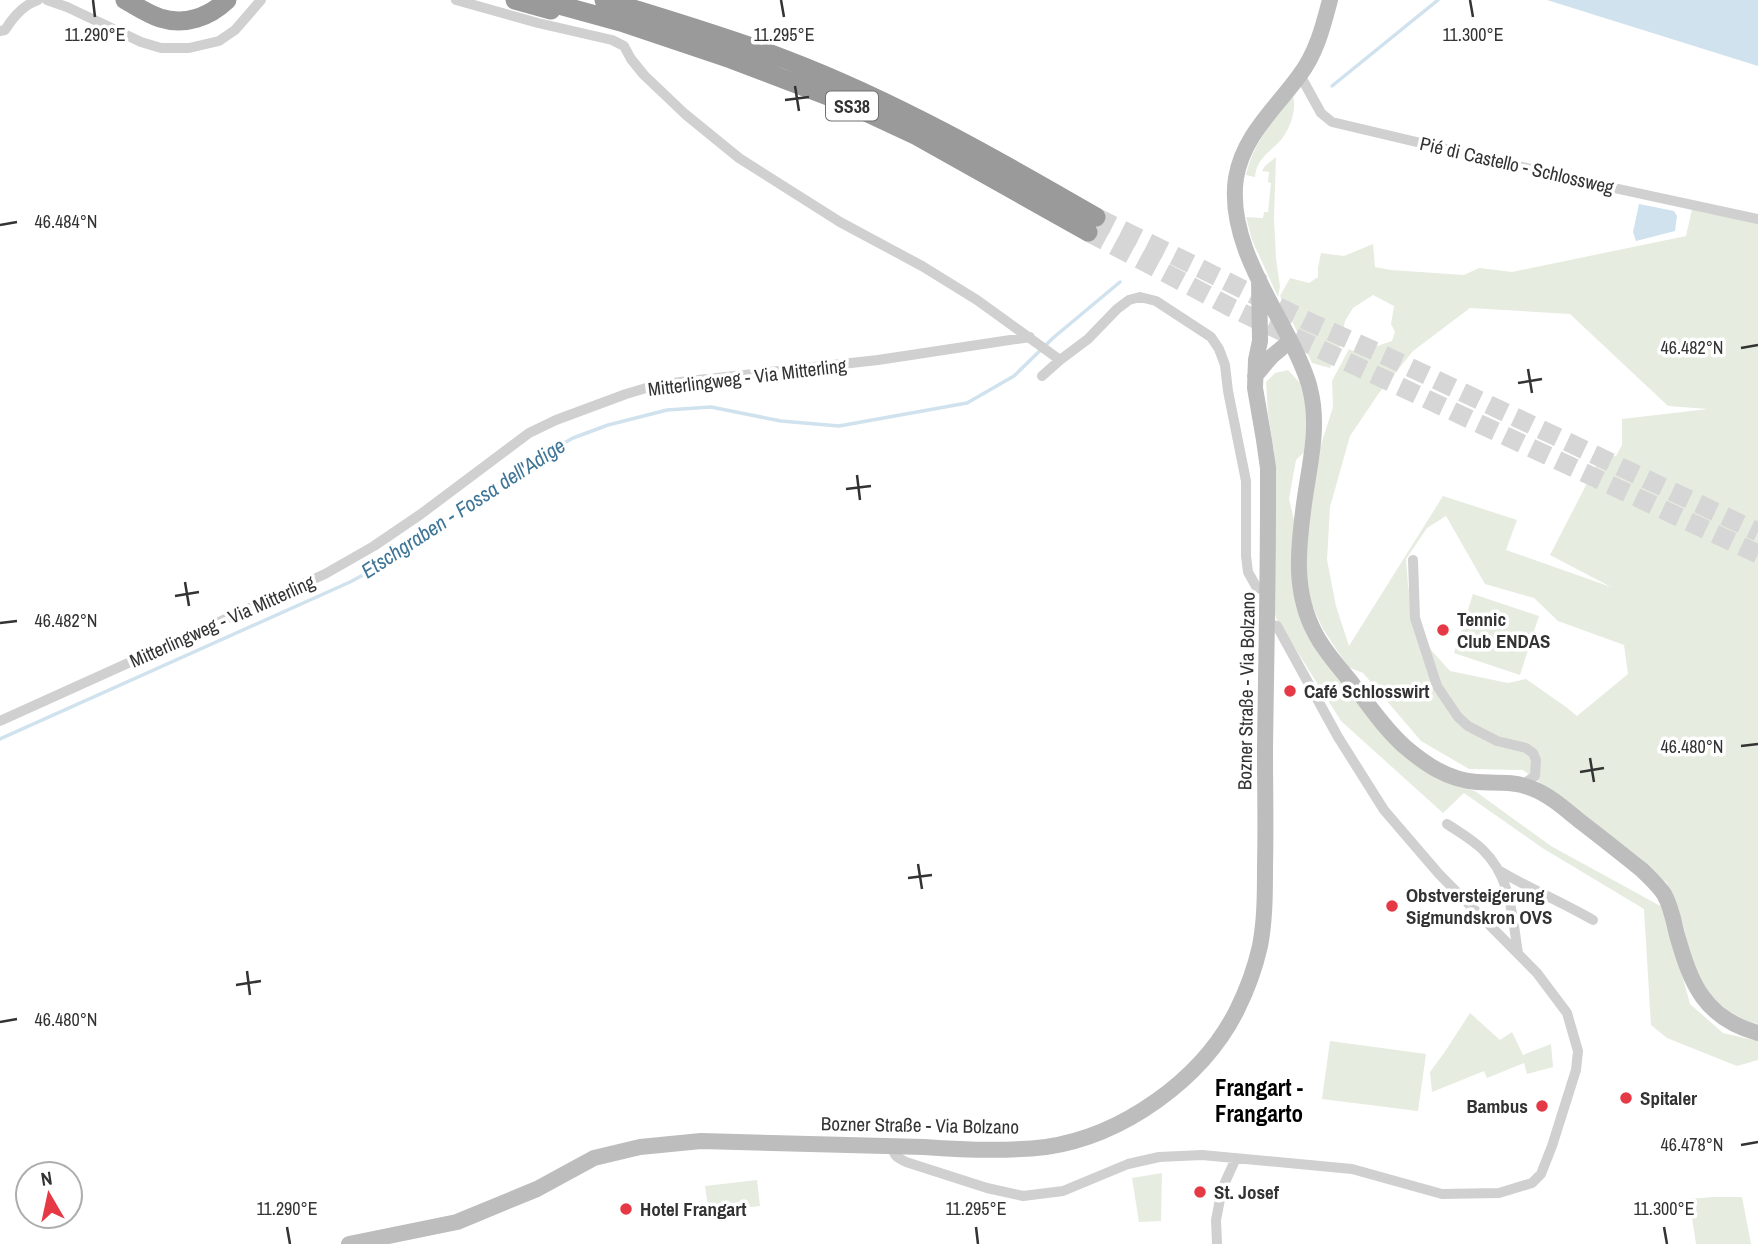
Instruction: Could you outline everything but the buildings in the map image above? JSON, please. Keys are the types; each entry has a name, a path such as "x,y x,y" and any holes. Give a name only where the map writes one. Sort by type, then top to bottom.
{"highway":[{"path":"125,0 161,19 186,20 213,12 226,1"},
{"path":"515,0 573,15 602,8"},
{"name":"SS38","path":"541,0 602,8 741,43 787,60 852,88 1014,169 1092,224 918,136 844,102 731,59 621,22 602,8"},
{"path":"715,21 736,32 831,67 852,88"}],"street":[{"path":"0,31 5,30 10,21 29,4 38,0"},
{"path":"47,0 161,48 189,48 219,41 235,30 261,0"},
{"path":"456,0 612,40 624,46 644,75 685,114 739,158 840,222 977,300 1060,360"},
{"path":"1331,0 1311,57 1254,133 1245,150 1236,178 1235,207 1238,229 1259,279 1300,360 1311,390 1314,433 1298,548 1298,578 1303,604 1316,636 1386,729 1418,757 1444,775 1458,780 1522,785 1546,795 1642,870 1665,896 1695,987 1724,1017 1743,1029 1758,1033"},
{"name":"Pié di Castello - Schlossweg","path":"1300,75 1321,113 1332,122 1577,180 1758,219"},
{"name":"Bozner Straße - Via Bolzano","path":"349,1244 457,1222 537,1189 594,1158 640,1147 701,1141 1004,1150 1046,1147 1082,1139 1111,1128 1169,1093 1208,1053 1236,1012 1250,979 1260,944 1263,921 1268,468 1256,398 1255,376 1260,341 1259,279"},
{"path":"1042,376 1088,339 1116,309 1129,300 1140,297 1156,301 1211,337 1225,365 1246,481 1248,572 1257,588 1268,590"},
{"path":"1260,341 1282,326"},
{"name":"Mitterlingweg - Via Mitterling","path":"0,721 325,575 421,514 529,433 585,409 653,386 1034,340"},
{"path":"1255,376 1271,357 1290,341"},
{"path":"1271,357 1300,360"},
{"path":"1413,560 1415,618 1437,687 1458,717 1468,726 1497,741 1526,748 1533,753 1536,760 1535,776 1522,785"},
{"path":"893,1146 895,1156 906,1162 987,1188 1023,1196 1063,1191 1128,1164 1159,1157 1202,1155 1352,1169 1442,1194 1499,1193 1532,1183 1541,1174 1576,1070 1578,1051 1571,1022 1537,972 1439,874 1384,810 1338,737 1277,626 1267,624"},
{"path":"1447,824 1483,849 1500,870 1593,920"},
{"path":"1500,870 1508,893 1518,953"},
{"path":"1217,1244 1216,1220 1222,1189 1236,1158"}],"shaded area":[{"path":"1293,96 1293,113 1284,136 1261,161 1255,177 1246,175 1253,153"},
{"path":"1276,157 1274,218 1280,287 1278,297 1252,240 1246,217 1263,218 1264,212 1268,212 1271,183 1268,182 1269,172 1262,171"},
{"path":"1692,209 1758,223 1758,1024 1730,1012 1711,997 1689,959 1684,927 1667,883 1633,853 1523,770 1469,769 1421,741 1363,673 1348,667 1323,629 1310,601 1302,572 1314,467 1333,407 1332,381 1349,349 1356,353 1392,341 1395,332 1391,324 1394,306 1373,295 1353,308 1345,321 1339,349 1330,368 1312,363 1280,296 1290,278 1309,283 1318,277 1321,253 1344,256 1373,244 1375,267 1464,275 1479,268 1512,272 1686,236","holes":["1470,308 1570,314 1668,406 1708,409 1622,419 1622,445 1616,456 1600,458 1550,555 1611,587 1506,550 1517,520 1443,496 1349,646 1336,606 1327,560 1330,507 1350,436 1379,393 1413,351","1446,516 1485,584 1534,598 1558,621 1624,645 1628,674 1577,716 1526,679 1508,683 1450,671 1423,641 1413,615 1406,559 1427,528"]},
{"path":"1288,370 1300,383 1308,414 1304,452 1296,460 1289,499 1294,520 1292,568 1296,607 1327,664 1391,743 1455,786 1475,791 1551,846 1664,908 1690,1004 1723,1033 1758,1041 1758,1060 1737,1066 1667,1038 1651,1025 1644,909 1544,849 1464,793 1443,813 1341,721 1276,618 1270,598 1275,496 1274,451 1266,382 1275,373"},
{"path":"1473,594 1539,616 1520,675 1454,653"},
{"path":"1470,1013 1500,1040 1512,1032 1523,1055 1551,1044 1553,1067 1527,1074 1524,1063 1487,1078 1484,1071 1432,1092 1430,1072"},
{"path":"1330,1041 1426,1054 1418,1111 1322,1099"},
{"path":"1162,1173 1161,1221 1139,1222 1132,1178"},
{"path":"757,1180 760,1206 709,1212 705,1186"},
{"path":"1742,1197 1751,1244 1696,1244 1689,1199"}],"water":[{"path":"1547,0 1758,0 1758,66"},
{"path":"1639,204 1674,211 1677,216 1675,231 1636,241 1633,232"}],"waterway":[{"path":"1332,86 1438,0"},
{"name":"Etschgraben - Fossa dell'Adige","path":"0,739 350,582 414,545 532,461 573,438 608,425 667,410 711,407 781,421 839,426 967,403 1014,376 1053,338 1120,282"}],"tunnel":[{"path":"1096,217 1305,320 1758,532"},
{"path":"1088,232 1232,308 1758,554"}],"place":[{"name":"Tennic Club ENDAS","path":"1443,630"},
{"name":"Café Schlosswirt","path":"1290,691"},
{"name":"Obstversteigerung Sigmundskron OVS","path":"1392,906"},
{"name":"Spitaler","path":"1626,1098"},
{"name":"Bambus","path":"1542,1106"},
{"name":"St. Josef","path":"1200,1192"},
{"name":"Hotel Frangart","path":"626,1209"}],"district":[{"name":"Frangart - Frangarto","path":"1259,1100"}]}
